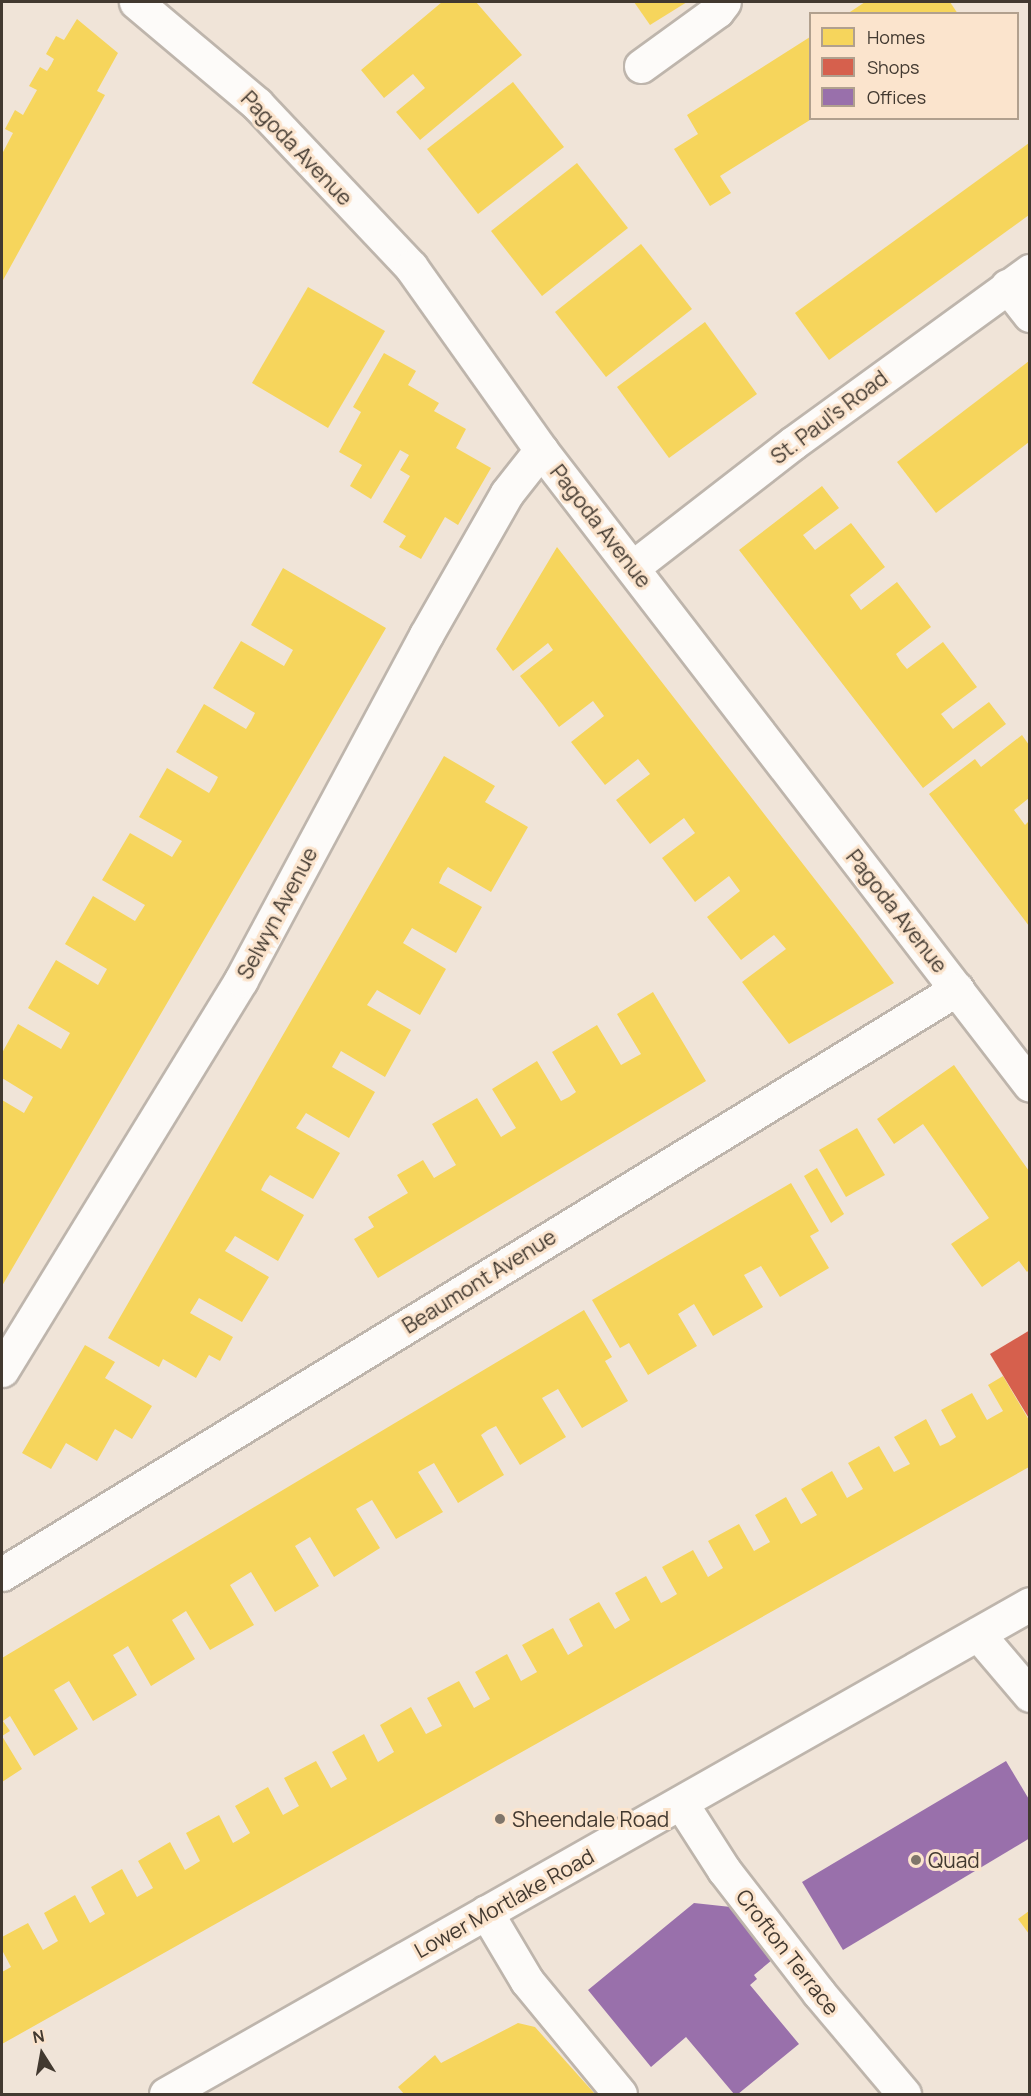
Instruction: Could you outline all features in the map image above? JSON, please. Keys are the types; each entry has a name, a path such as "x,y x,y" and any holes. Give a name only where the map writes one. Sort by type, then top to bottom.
{"main road":[{"name":"Pagoda Avenue","path":"136,2 257,104 411,267 541,450 957,988 1029,1085"},
{"path":"640,66 717,11 724,2"},
{"path":"1018,278 1029,315"},
{"name":"St. Paul’s Road","path":"633,567 1018,278"},
{"name":"Selwyn Avenue","path":"2,1370 241,980 426,635 507,493 541,450"},
{"name":"Beaumont Avenue","path":"2,1574 957,988"},
{"name":"Lower Mortlake Road","path":"166,2094 1029,1604"},
{"path":"978,1634 1029,1695"},
{"name":"Crofton Terrace","path":"681,1803 724,1870 819,1994 904,2094"},
{"path":"486,1912 527,1981 620,2094"}],"building: Homes":[{"path":"442,2 476,2 522,55 420,140 396,112 425,88 413,74 384,98 361,70"},
{"path":"634,2 687,2 650,25"},
{"path":"865,2 950,2 957,12 850,12"},
{"path":"77,19 118,53 97,91 105,95 2,282 2,154 13,133 5,129 15,110 23,115 37,90 29,86 40,67 47,71 51,65 54,59 46,54 56,36 64,40"},
{"path":"809,38 810,120 720,176 731,193 710,206 674,149 698,134 687,115"},
{"path":"513,82 564,147 478,214 427,149"},
{"path":"1029,143 1029,215 829,360 795,313"},
{"path":"577,163 628,228 542,296 491,231"},
{"path":"641,244 692,309 606,377 555,312"},
{"path":"308,287 385,331 328,428 252,383"},
{"path":"705,322 757,394 669,458 617,387"},
{"path":"384,353 416,371 408,385 439,403 434,411 466,429 456,448 491,468 458,525 445,517 421,559 399,547 406,536 383,522 410,476 400,470 409,455 400,450 371,499 350,486 362,465 339,452 361,412 353,407"},
{"path":"1029,361 1029,442 936,513 897,462"},
{"path":"822,486 839,508 803,535 815,550 851,523 885,567 850,595 861,610 897,582 931,627 896,654 901,662 907,669 943,642 977,687 941,714 953,729 989,702 1006,724 923,788 739,550"},
{"path":"557,547 894,983 789,1044 742,982 786,949 774,935 741,960 707,917 740,891 729,876 695,902 662,858 695,833 684,818 650,844 616,800 650,774 638,759 605,785 571,742 604,716 593,701 559,727 520,676 553,650 548,643 513,671 496,649"},
{"path":"283,568 386,628 2,1286 2,1100 24,1113 33,1097 2,1078 2,1053 18,1024 61,1049 70,1033 28,1008 56,960 98,985 107,969 65,944 93,896 135,921 145,905 102,880 130,833 172,857 182,841 139,817 167,768 209,793 214,785 218,777 176,752 204,704 246,729 251,721 255,713 213,688 241,641 284,666 293,650 251,625"},
{"path":"1022,735 1029,745 1029,798 1014,810 1025,825 1029,821 1029,926 929,794 975,759 981,767"},
{"path":"444,756 495,786 485,802 528,827 491,892 448,867 443,874 439,883 482,907 456,953 412,928 403,943 446,969 420,1015 377,990 367,1005 411,1030 385,1077 341,1051 332,1067 375,1092 349,1138 306,1113 296,1128 340,1153 313,1199 270,1175 265,1182 261,1190 304,1215 278,1261 235,1236 225,1251 269,1277 242,1322 199,1298 190,1313 233,1337 220,1361 209,1355 196,1378 163,1359 159,1367 108,1338"},
{"path":"653,992 706,1081 378,1278 354,1239 374,1227 368,1217 408,1193 397,1175 423,1160 434,1178 456,1165 432,1124 477,1098 501,1137 516,1128 492,1089 537,1061 561,1101 569,1097 576,1092 552,1052 597,1025 621,1065 641,1054 617,1014"},
{"path":"954,1065 1029,1171 1029,1270 1027,1272 1019,1261 982,1287 951,1244 989,1218 923,1124 894,1144 877,1119"},
{"path":"857,1128 885,1175 846,1197 819,1150"},
{"path":"817,1168 844,1214 831,1223 804,1176"},
{"path":"791,1183 819,1231 810,1236 829,1268 780,1297 761,1266 744,1275 763,1307 713,1336 694,1304 678,1314 697,1346 648,1375 629,1343 620,1348 592,1300"},
{"path":"584,1310 612,1357 605,1361 628,1401 582,1428 558,1389 542,1398 566,1437 520,1465 496,1426 488,1430 481,1435 504,1475 458,1503 434,1463 418,1472 443,1512 396,1539 372,1500 356,1509 380,1548 334,1577 310,1537 295,1546 319,1586 275,1612 251,1572 230,1585 254,1625 210,1650 186,1611 172,1620 195,1659 151,1686 128,1646 113,1655 137,1695 93,1721 69,1681 54,1690 78,1729 34,1756 10,1716 3,1721 10,1731 2,1736 2,1658"},
{"path":"85,1345 115,1362 105,1378 152,1406 132,1439 115,1429 97,1461 66,1443 51,1469 22,1453"},
{"path":"1003,1376 1029,1420 1029,1467 2,2044 2,1972 11,1967 2,1950 2,1937 28,1923 43,1950 58,1941 44,1913 75,1895 90,1923 105,1914 91,1887 122,1869 137,1897 153,1888 138,1861 170,1842 185,1870 200,1861 186,1833 219,1815 233,1843 242,1838 250,1833 235,1806 268,1787 283,1815 299,1806 284,1778 316,1761 331,1788 347,1779 332,1752 364,1734 378,1762 394,1752 380,1725 411,1707 426,1734 442,1726 427,1698 459,1681 474,1708 490,1699 475,1672 507,1654 521,1681 537,1672 522,1645 553,1628 568,1655 583,1646 569,1619 599,1602 615,1629 630,1620 615,1593 646,1576 661,1603 669,1599 677,1594 662,1567 693,1550 708,1577 723,1568 708,1541 739,1524 754,1551 770,1542 755,1515 786,1497 801,1524 817,1515 801,1489 832,1471 847,1498 863,1489 848,1463 879,1446 894,1472 910,1464 894,1437 926,1419 940,1446 949,1442 956,1437 941,1410 972,1393 987,1420 1003,1411 988,1385"},
{"path":"2,1736 22,1769 2,1782"},
{"path":"1029,1911 1029,1934 1018,1919"},
{"path":"518,2023 535,2027 595,2094 404,2094 398,2087 435,2055 441,2063"}],"building: Shops":[{"path":"1030,1330 1030,1420 990,1354"}],"building: Offices":[{"name":"Quad","path":"1006,1761 1030,1801 1030,1838 843,1950 802,1882"},
{"path":"694,1903 740,1908 778,1955 754,1975 757,1979 750,1985 799,2044 738,2094 734,2094 686,2037 651,2067 588,1990"}],"place":[{"name":"Sheendale Road","path":"500,1819"},
{"name":"Quad","path":"916,1860"}]}
